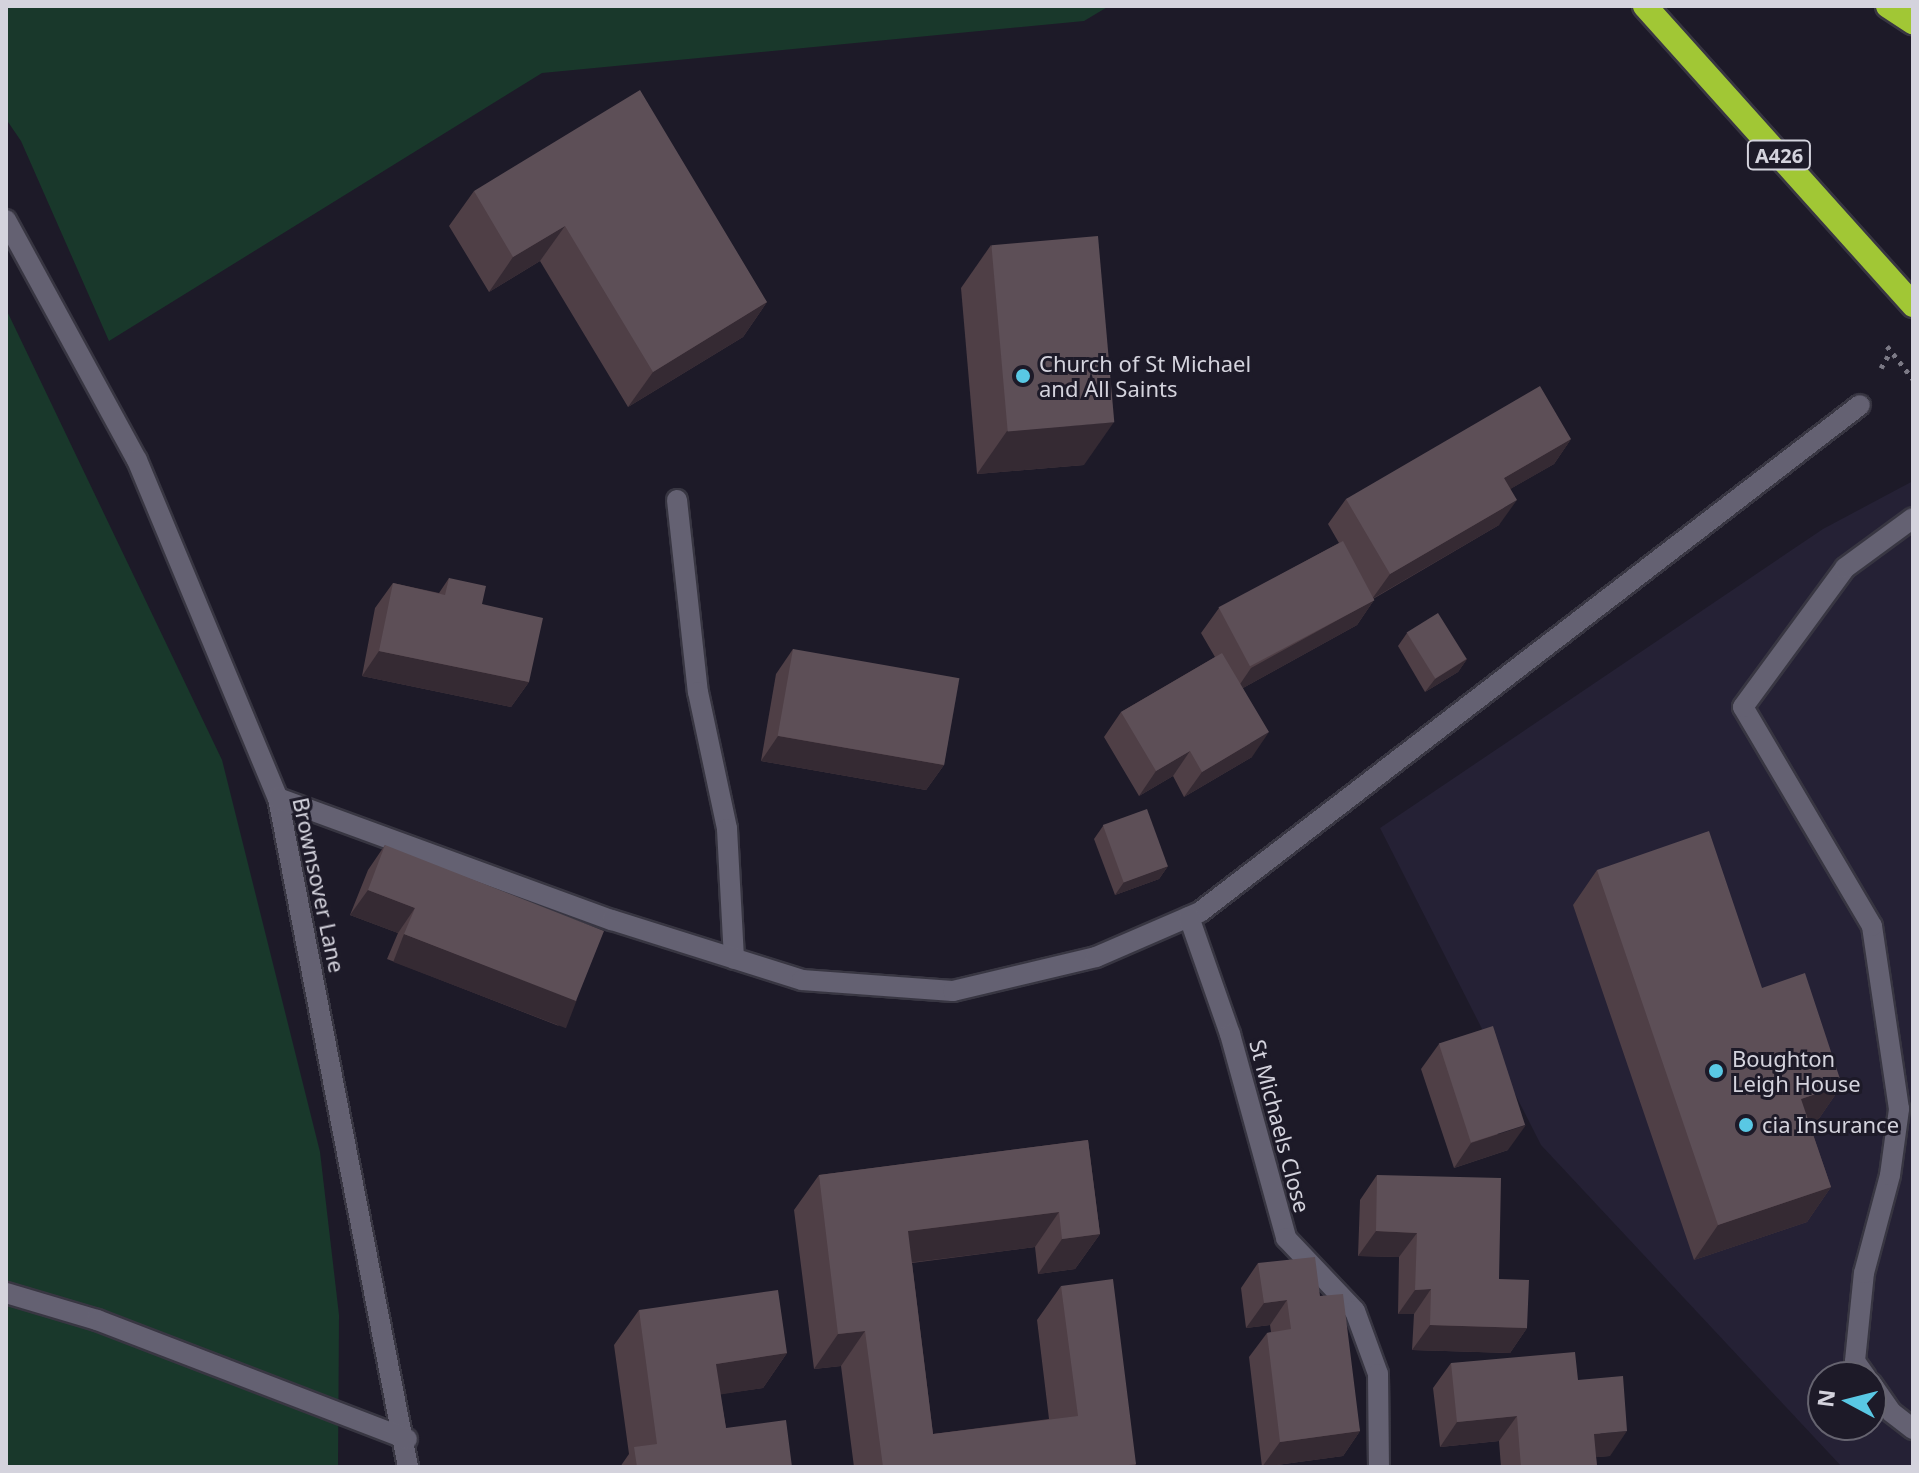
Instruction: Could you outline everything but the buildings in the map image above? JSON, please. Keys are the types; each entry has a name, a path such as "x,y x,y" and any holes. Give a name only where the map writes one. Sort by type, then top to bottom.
{"highway":[{"name":"A426","path":"1645,6 1913,305"},
{"path":"1888,6 1913,22"}],"street":[{"name":"Brownsover Lane","path":"6,220 137,460 278,798 407,1439 408,1467"},
{"path":"278,798 734,959 802,980 953,991 1096,957 1189,917 1860,405"},
{"path":"677,500 698,692 727,829 734,959"},
{"path":"1855,1361 1864,1273 1890,1175 1899,1109 1872,926 1743,707 1845,568 1913,518"},
{"name":"St Michaels Close","path":"1189,917 1230,1034 1286,1238 1355,1311 1378,1374 1379,1467"},
{"path":"6,1293 97,1320 407,1439"},
{"path":"1887,1406 1913,1429"}],"path":[{"path":"1891,351 1913,379"}],"shaded area":[{"path":"1913,481 1913,1467 1842,1467 1818,1441 1887,1441 1887,1361 1807,1361 1807,1430 1541,1145 1380,828 1823,529"}],"green space":[{"path":"6,6 1109,6 1084,21 542,73 109,341 21,141 6,119"},
{"path":"6,309 222,760 320,1152 339,1315 338,1467 6,1467"}],"place":[{"name":"Church of St Michael and All Saints","path":"1023,376"},
{"name":"Boughton Leigh House","path":"1716,1071"},
{"name":"cia Insurance","path":"1746,1125"}]}
